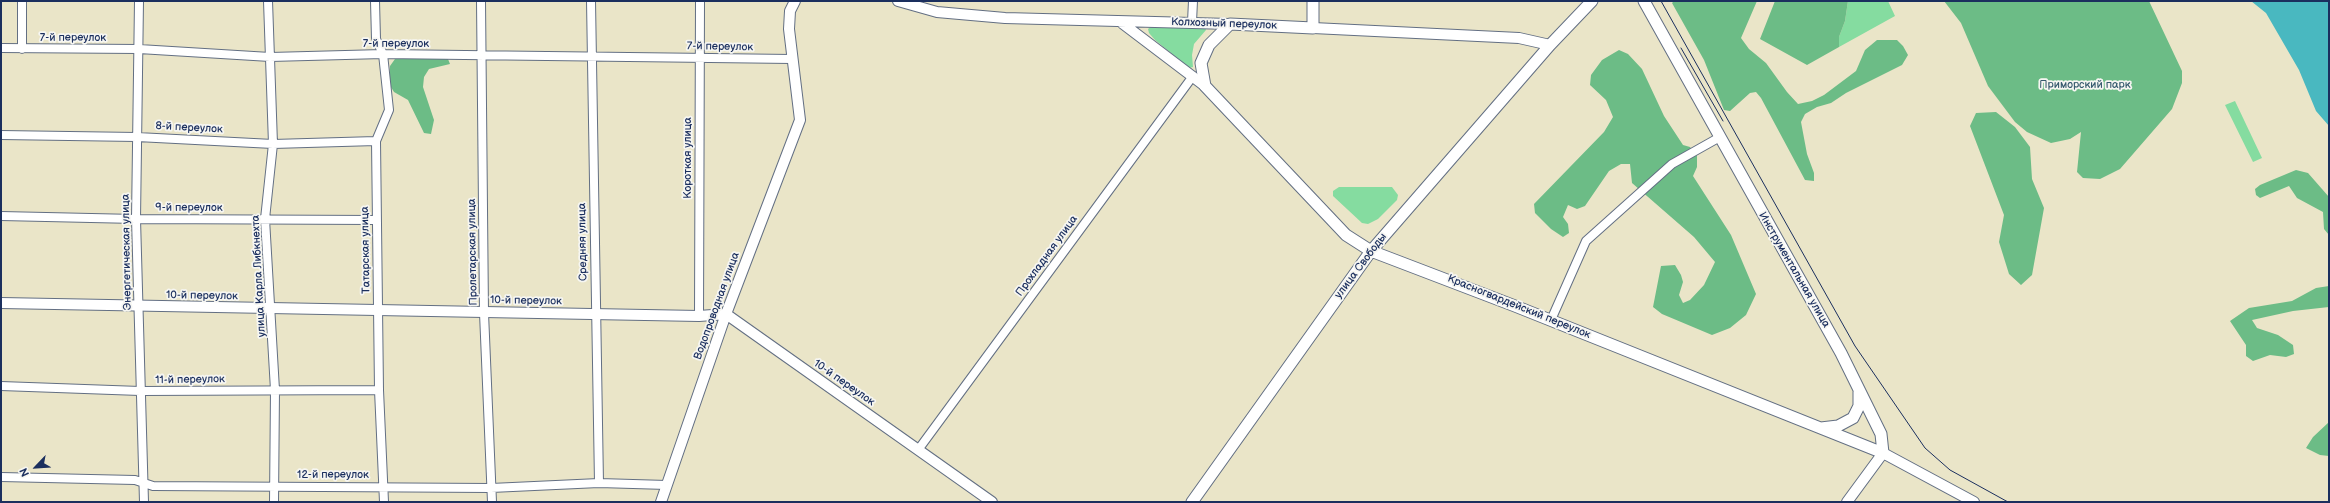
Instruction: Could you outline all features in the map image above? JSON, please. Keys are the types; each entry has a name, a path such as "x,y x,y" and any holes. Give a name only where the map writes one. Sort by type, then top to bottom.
{"main road":[{"path":"1313,1 1313,28"},
{"name":"улица Свободы","path":"1192,502 1371,251 1550,45 1592,1"},
{"name":"Инструментальная улица","path":"1644,1 1834,340 1881,434 1883,453"},
{"path":"1205,86 1201,63 1209,45 1230,24"},
{"name":"Колхозный переулок","path":"1230,24 1313,28"},
{"name":"Красногвардейский переулок","path":"1205,86 1346,235 1371,251 1551,320 1883,453"},
{"path":"1821,428 1838,426 1853,418 1859,406 1859,390"}],"street":[{"path":"22,1 22,49"},
{"name":"Энергетическая улица","path":"139,1 136,219 144,502"},
{"name":"улица Карла Либкнехта","path":"268,1 273,144 265,219 272,308 275,390 274,502"},
{"name":"Татарская улица","path":"375,1 376,39 383,54 389,110 376,141 379,390 384,502"},
{"name":"Пролетарская улица","path":"481,1 484,313 492,502"},
{"name":"Средняя улица","path":"591,1 599,483"},
{"name":"Короткая улица","path":"699,316 700,1"},
{"path":"792,58 789,23 790,11 795,1"},
{"name":"Колхозный переулок","path":"898,1 937,12 1005,18 1230,24"},
{"path":"1192,22 1193,1"},
{"name":"Красногвардейский переулок","path":"1122,22 1205,86"},
{"name":"Колхозный переулок","path":"1313,28 1519,38 1550,45"},
{"name":"7-й переулок","path":"1,48 139,49 270,57 383,54 792,58"},
{"name":"Водопроводная улица","path":"661,502 726,314 800,120 792,58"},
{"name":"Прохладная улица","path":"918,450 1192,76"},
{"name":"8-й переулок","path":"1,135 137,137 273,144 376,141"},
{"path":"1551,320 1586,241 1672,164 1720,137"},
{"name":"9-й переулок","path":"1,216 136,219 377,220"},
{"name":"10-й переулок","path":"1,303 484,313 699,316 726,314 992,502"},
{"name":"11-й переулок","path":"1,386 140,391 379,390"},
{"path":"1847,502 1883,453 1974,502"},
{"name":"12-й переулок","path":"1,477 135,480 153,486 384,486 492,488 599,483 666,485"}],"green space":[{"path":"1674,1 1757,1 1741,38 1749,49 1766,63 1787,92 1798,104 1812,101 1824,95 1856,71 1865,50 1877,40 1897,40 1903,46 1908,55 1902,65 1846,93 1831,103 1817,107 1805,114 1801,122 1807,154 1814,173 1814,181 1805,180 1761,98 1756,92 1750,93 1730,111 1724,110 1704,60 1672,3"},
{"path":"1775,1 1848,1 1845,21 1839,37 1839,47 1807,65 1760,39"},
{"path":"1848,1 1888,1 1895,16 1839,47 1839,37 1845,21"},
{"name":"Приморский парк","path":"1944,1 2149,1 2182,71 2182,83 2172,109 2120,169 2100,179 2083,178 2077,172 2081,132 2070,139 2051,143 2027,132 2015,122 1988,86 1961,23"},
{"path":"1153,25 1205,28 1206,30 1194,44 1192,55 1193,67 1189,68 1155,40 1149,33 1148,29"},
{"path":"1619,50 1628,54 1642,69 1664,116 1683,145 1690,147 1697,156 1697,167 1693,176 1731,235 1756,294 1746,315 1730,328 1712,335 1662,314 1653,307 1661,266 1675,265 1681,275 1683,282 1679,295 1683,303 1690,300 1704,285 1715,262 1694,237 1632,183 1630,164 1621,164 1609,171 1585,206 1577,209 1568,205 1563,217 1568,224 1569,233 1563,237 1551,229 1535,213 1534,204 1604,132 1613,117 1606,100 1590,85 1591,75 1602,60"},
{"path":"395,59 448,59 450,64 429,69 424,77 423,87 434,120 431,134 424,133 408,100 394,92 389,84 390,66"},
{"path":"2235,101 2262,158 2253,162 2225,105"},
{"path":"1996,112 2015,127 2030,147 2032,179 2044,208 2032,275 2021,285 2009,274 1999,242 2004,215 1970,126 1976,113"},
{"path":"2296,170 2308,173 2329,197 2329,235 2324,229 2323,212 2297,198 2289,186 2260,198 2256,195 2255,189 2260,185"},
{"path":"1339,187 1392,187 1398,195 1397,200 1378,219 1368,224 1362,223 1333,196 1333,191"},
{"path":"2329,286 2329,307 2293,311 2252,320 2257,328 2278,335 2293,345 2294,354 2286,357 2270,355 2253,361 2246,356 2246,345 2230,321 2249,308 2292,301 2316,288"},
{"path":"2329,422 2329,456 2320,455 2306,448 2313,437"}],"water":[{"path":"2251,1 2329,1 2329,126 2316,111 2299,70 2266,13"}],"tram line":[{"path":"1661,1 1855,346 1925,448 1950,470 2008,502"},
{"path":"1681,48 1723,121"}]}
